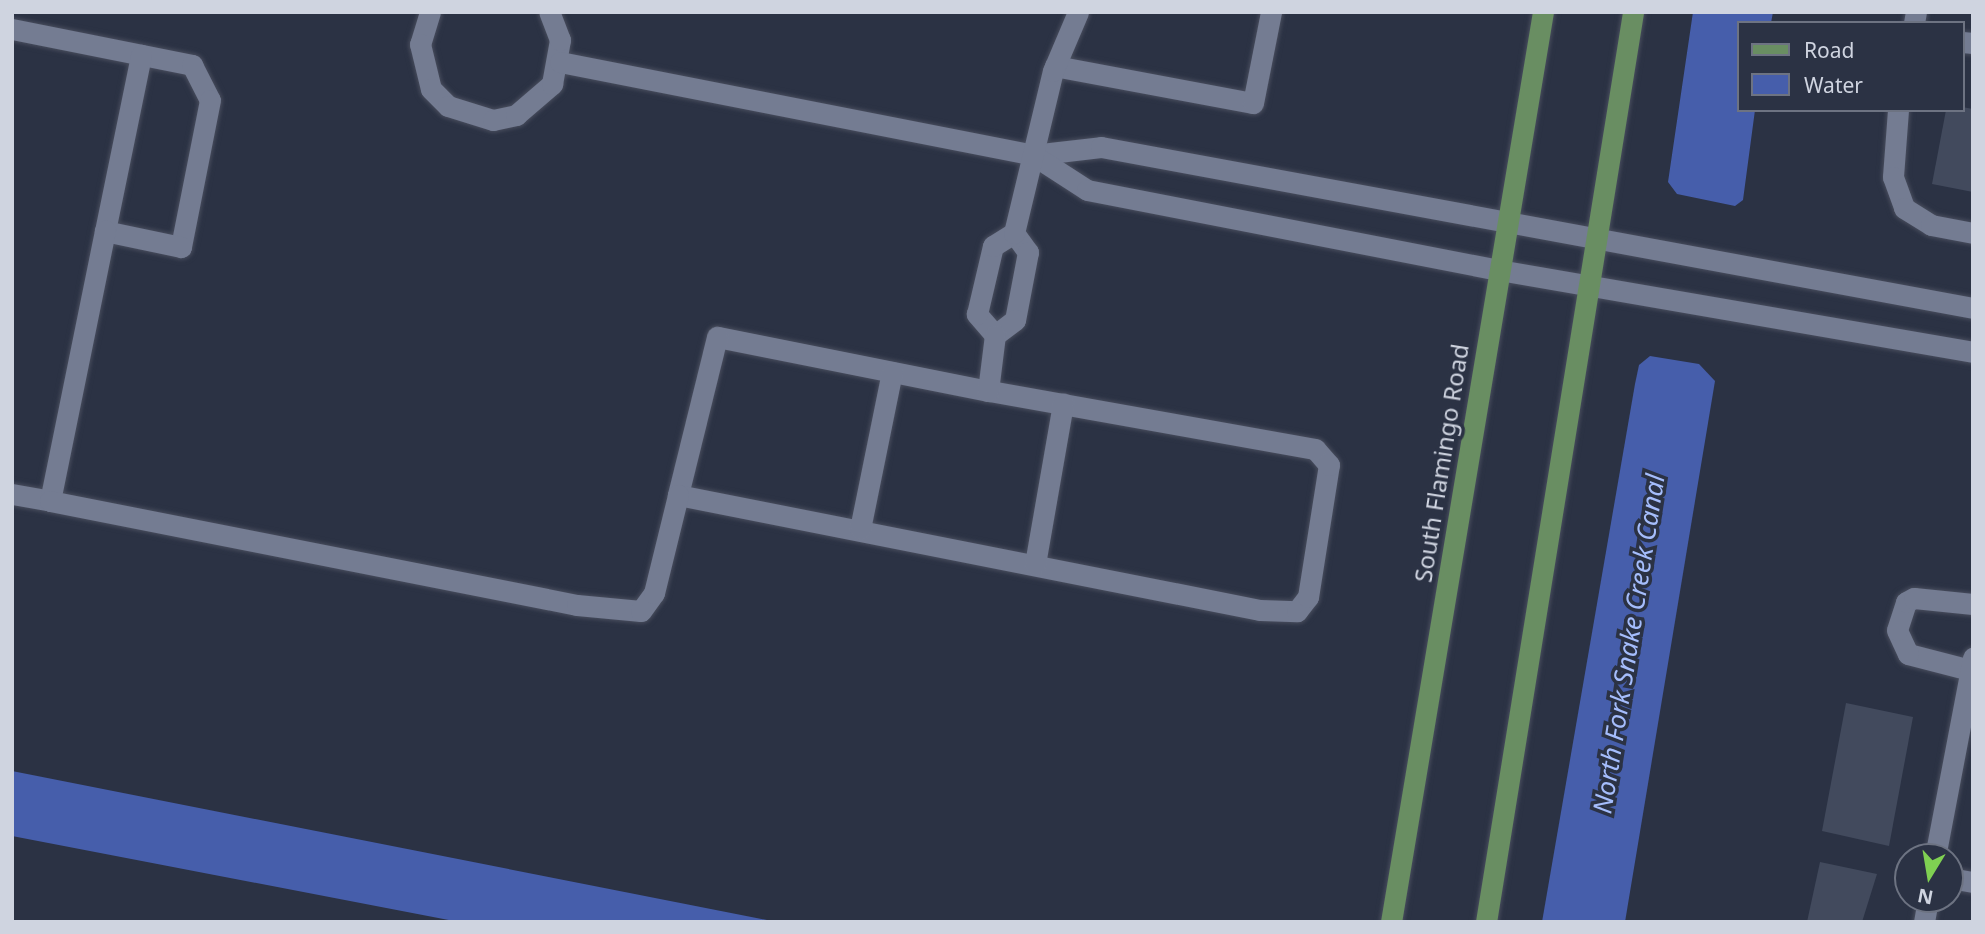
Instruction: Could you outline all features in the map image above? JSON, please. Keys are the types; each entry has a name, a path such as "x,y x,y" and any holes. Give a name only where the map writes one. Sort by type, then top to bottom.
{"main road":[{"name":"South Flamingo Road","path":"1391,922 1543,12"},
{"path":"1486,922 1633,12"}],"street":[{"path":"430,12 419,44 421,67 448,106 469,117 493,120 526,109 552,84 560,62 561,40 549,12"},
{"path":"995,335 977,314 993,246 1014,233 1055,66 1078,12"},
{"path":"1055,66 1253,103 1271,12"},
{"path":"12,29 192,65 210,100 181,247 105,231"},
{"path":"50,501 141,55"},
{"path":"560,62 1033,155 1101,147 1507,226 1973,308"},
{"path":"1898,112 1893,177 1904,208 1931,225 1973,233"},
{"path":"1033,155 1087,190 1499,271 1973,352"},
{"path":"988,391 995,335 1015,320 1028,252 1014,233"},
{"path":"12,494 641,611 654,593 678,495 717,337 988,391 1315,449 1329,465 1308,597 1297,611 1260,610 678,495"},
{"path":"860,529 891,372"},
{"path":"1035,564 1063,404"},
{"path":"1938,843 1971,664 1908,654 1897,630 1906,602 1914,598 1973,604"}],"water":[{"path":"1693,12 1773,12 1771,21 1736,21 1736,112 1755,112 1743,200 1735,206 1677,194 1668,182"},
{"name":"North Fork Snake Creek Canal","path":"1650,356 1699,364 1715,381 1625,922 1542,922 1635,384 1639,365"},
{"path":"12,771 777,922 459,922 12,836"}],"building":[{"path":"1964,107 1973,109 1973,192 1932,184 1946,112 1964,112"},
{"path":"1846,703 1913,717 1889,846 1822,831"},
{"path":"1820,862 1877,874 1862,922 1807,922"}]}
